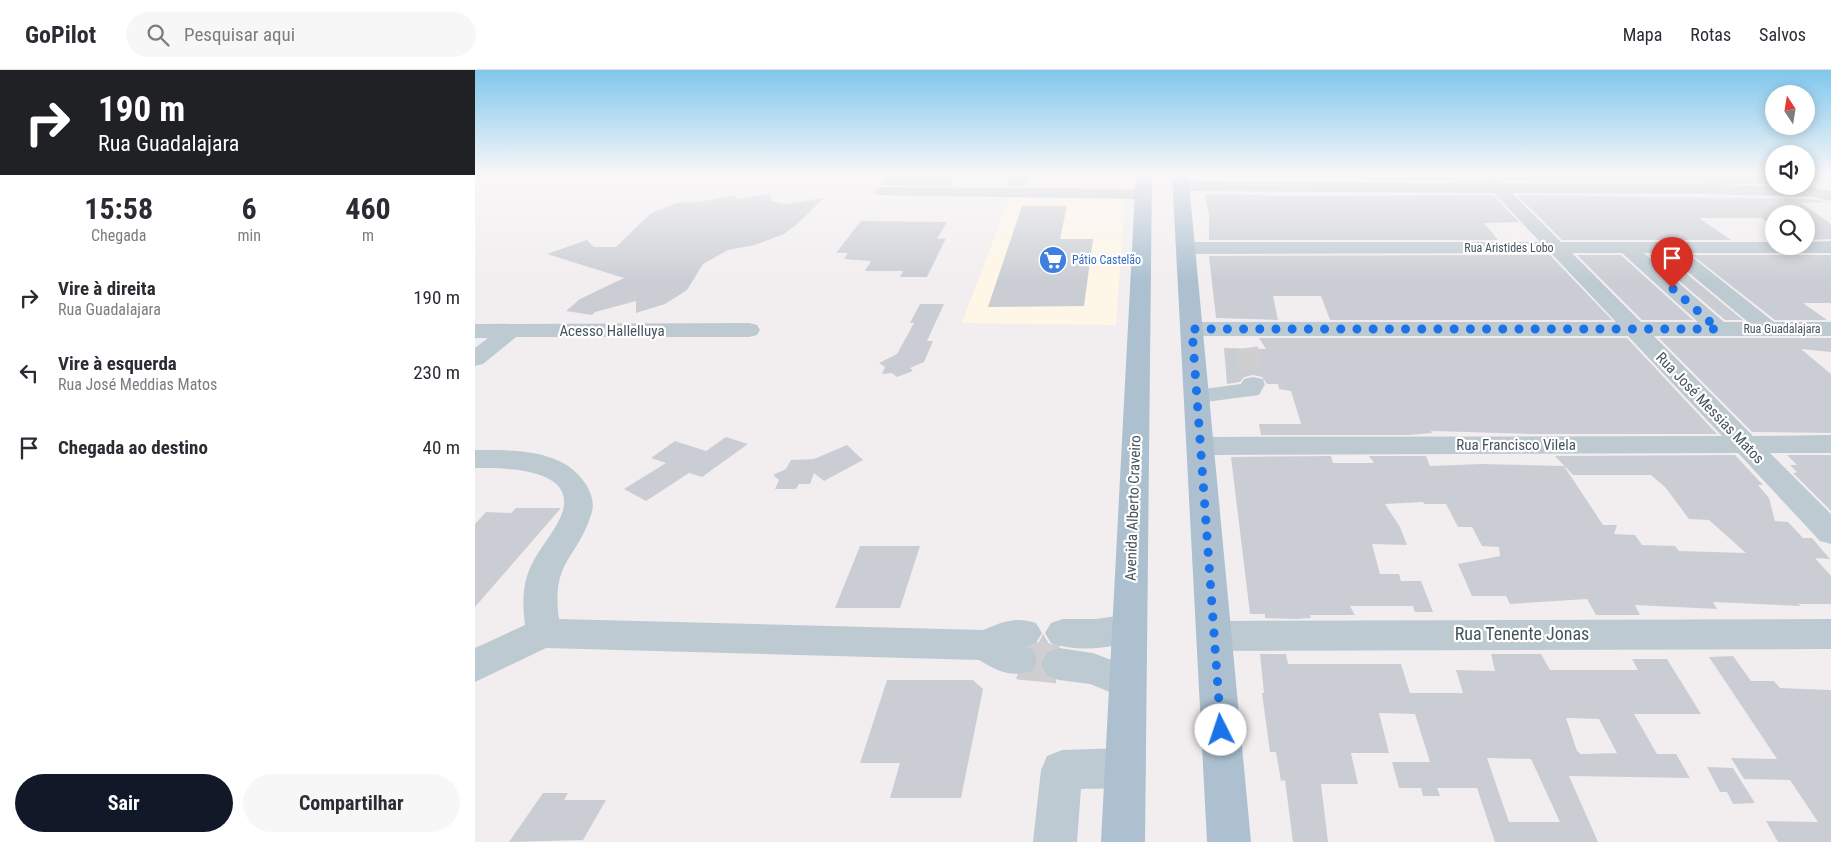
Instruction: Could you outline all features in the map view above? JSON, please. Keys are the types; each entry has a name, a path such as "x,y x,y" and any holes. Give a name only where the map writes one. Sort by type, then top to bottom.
{"main road":[{"name":"Avenida Alberto Craveiro","path":"1123,842 1142,209"},
{"path":"1183,209 1202,446 1229,842"}],"street":[{"name":"Rua José Messias Matos","path":"1519,209 1831,533"},
{"name":"Rua Aristides Lobo","path":"1186,248 1831,247"},
{"path":"1628,248 1718,329"},
{"path":"1670,248 1769,329"},
{"name":"Rua Guadalajara","path":"1193,336 1634,329 1831,329"},
{"name":"Acesso Hallelluya","path":"475,331 749,330"},
{"path":"475,359 510,331"},
{"path":"1193,336 1242,345 1247,348"},
{"path":"1198,396 1250,390 1253,384"},
{"name":"Rua Francisco Vilela","path":"1202,446 1831,444"},
{"path":"475,459 509,459 550,466 569,481 578,496 577,514 544,574 539,600 544,633"},
{"path":"1127,683 1093,669 1061,649 1096,633 1129,628"},
{"path":"475,666 508,648 544,633 985,645 1006,658 1022,646"},
{"name":"Rua Tenente Jonas","path":"1214,636 1831,634"},
{"path":"1055,842 1062,770 1125,768"}],"shaded area":[{"name":"Pátio Castelão","path":"1005,209 1124,209 1116,325 962,323"}],"building":[{"path":"662,209 813,209 784,234 755,245 728,250 703,264 687,290 665,304 636,313 636,301 595,312 592,315 566,311 580,299 624,278 547,254 587,240 594,247 616,247 650,214"},
{"path":"1021,209 1066,209 1060,239 1093,239 1084,306 988,307"},
{"path":"1208,209 1507,209 1519,222 1484,223 1498,240 1209,240"},
{"path":"1531,209 1765,209 1765,220 1761,218 1699,218 1731,240 1562,240"},
{"path":"1815,213 1831,224 1831,239 1815,240"},
{"path":"861,221 947,222 937,239 946,238 927,277 900,277 903,271 865,271 871,261 844,259 848,253 836,253"},
{"path":"1550,255 1612,320 1330,320 1321,296 1273,296 1278,320 1216,318 1209,256"},
{"path":"1577,255 1621,255 1693,320 1642,320"},
{"path":"1649,255 1664,255 1743,320 1725,320"},
{"path":"1692,255 1831,255 1831,303 1803,303 1827,320 1775,320"},
{"path":"920,304 944,304 927,341 933,341 924,362 910,368 913,371 897,377 892,373 882,374 885,367 879,363 897,354 914,323 910,323"},
{"path":"1259,338 1627,338 1717,434 1534,434 1431,431 1432,433 1410,435 1261,435 1259,424 1301,424 1291,391 1279,389 1278,384 1267,384 1262,377 1253,375 1244,377 1240,382 1227,384 1224,348 1266,349"},
{"path":"1659,338 1831,338 1831,352 1801,349 1831,374 1831,433 1752,432"},
{"path":"726,437 748,444 702,477 689,473 646,501 624,489 666,463 651,458 675,441 706,451"},
{"path":"847,445 863,460 824,481 814,473 810,484 799,484 796,489 775,489 779,480 773,475 786,469 791,460 814,459"},
{"path":"1735,455 1763,485 1758,485 1769,498 1775,521 1788,522 1803,538 1812,538 1830,559 1815,558 1831,576 1831,604 1798,604 1801,606 1713,602 1717,609 1635,605 1640,615 1596,615 1587,599 1510,604 1506,596 1472,596 1458,564 1500,556 1499,547 1482,546 1472,527 1458,527 1446,504 1424,504 1423,502 1385,504 1400,527 1407,545 1372,544 1380,574 1399,574 1401,581 1421,581 1433,612 1415,612 1413,606 1350,606 1355,615 1310,615 1311,618 1296,619 1265,618 1265,614 1250,614 1231,457 1331,456 1333,463 1374,463 1369,456 1426,456 1430,466 1481,464 1564,466 1603,525 1617,525 1614,534 1635,535 1642,545 1675,546 1679,551 1746,553 1709,520 1689,519 1665,487 1651,475 1573,475 1555,456"},
{"path":"1787,455 1831,455 1831,511 1793,473 1797,472 1790,465 1797,465"},
{"path":"516,508 561,508 475,607 475,524 486,512 511,513"},
{"path":"860,546 920,546 900,608 835,608"},
{"path":"1043,634 1049,644 1057,647 1045,651 1039,663 1044,676 1052,679 1016,679 1017,676 1034,672 1039,659 1031,647 1038,644"},
{"path":"1260,654 1286,654 1288,664 1401,664 1410,693 1463,693 1456,670 1495,671 1491,654 1541,654 1550,670 1638,670 1632,659 1667,659 1701,714 1634,714 1657,754 1676,754 1690,778 1569,776 1598,842 1495,842 1477,788 1437,788 1440,796 1423,796 1421,788 1399,788 1392,762 1430,762 1415,714 1379,713 1389,753 1351,753 1358,784 1321,784 1328,842 1293,842 1285,780 1281,781 1276,752 1270,752 1262,693 1264,693","holes":["1566,718 1599,719 1617,753 1581,754 1577,751","1487,758 1531,759 1560,822 1509,822"]},
{"path":"1733,656 1751,681 1774,681 1780,688 1831,690 1831,842 1778,842 1766,821 1818,822 1790,780 1744,779 1731,758 1777,759 1709,657"},
{"path":"887,680 973,680 983,689 961,798 890,798 900,763 860,763"},
{"path":"1707,767 1733,768 1755,803 1733,804 1727,792 1720,792"},
{"path":"543,793 568,793 564,800 606,800 583,840 509,842"}],"tunnel":[{"path":"1247,348 1253,384"},
{"path":"1019,660 1059,664"}],"place":[{"name":"Pátio Castelão","path":"1053,260"}],"route":[{"path":"1221,730 1192,329 1718,329 1672,288"}]}
